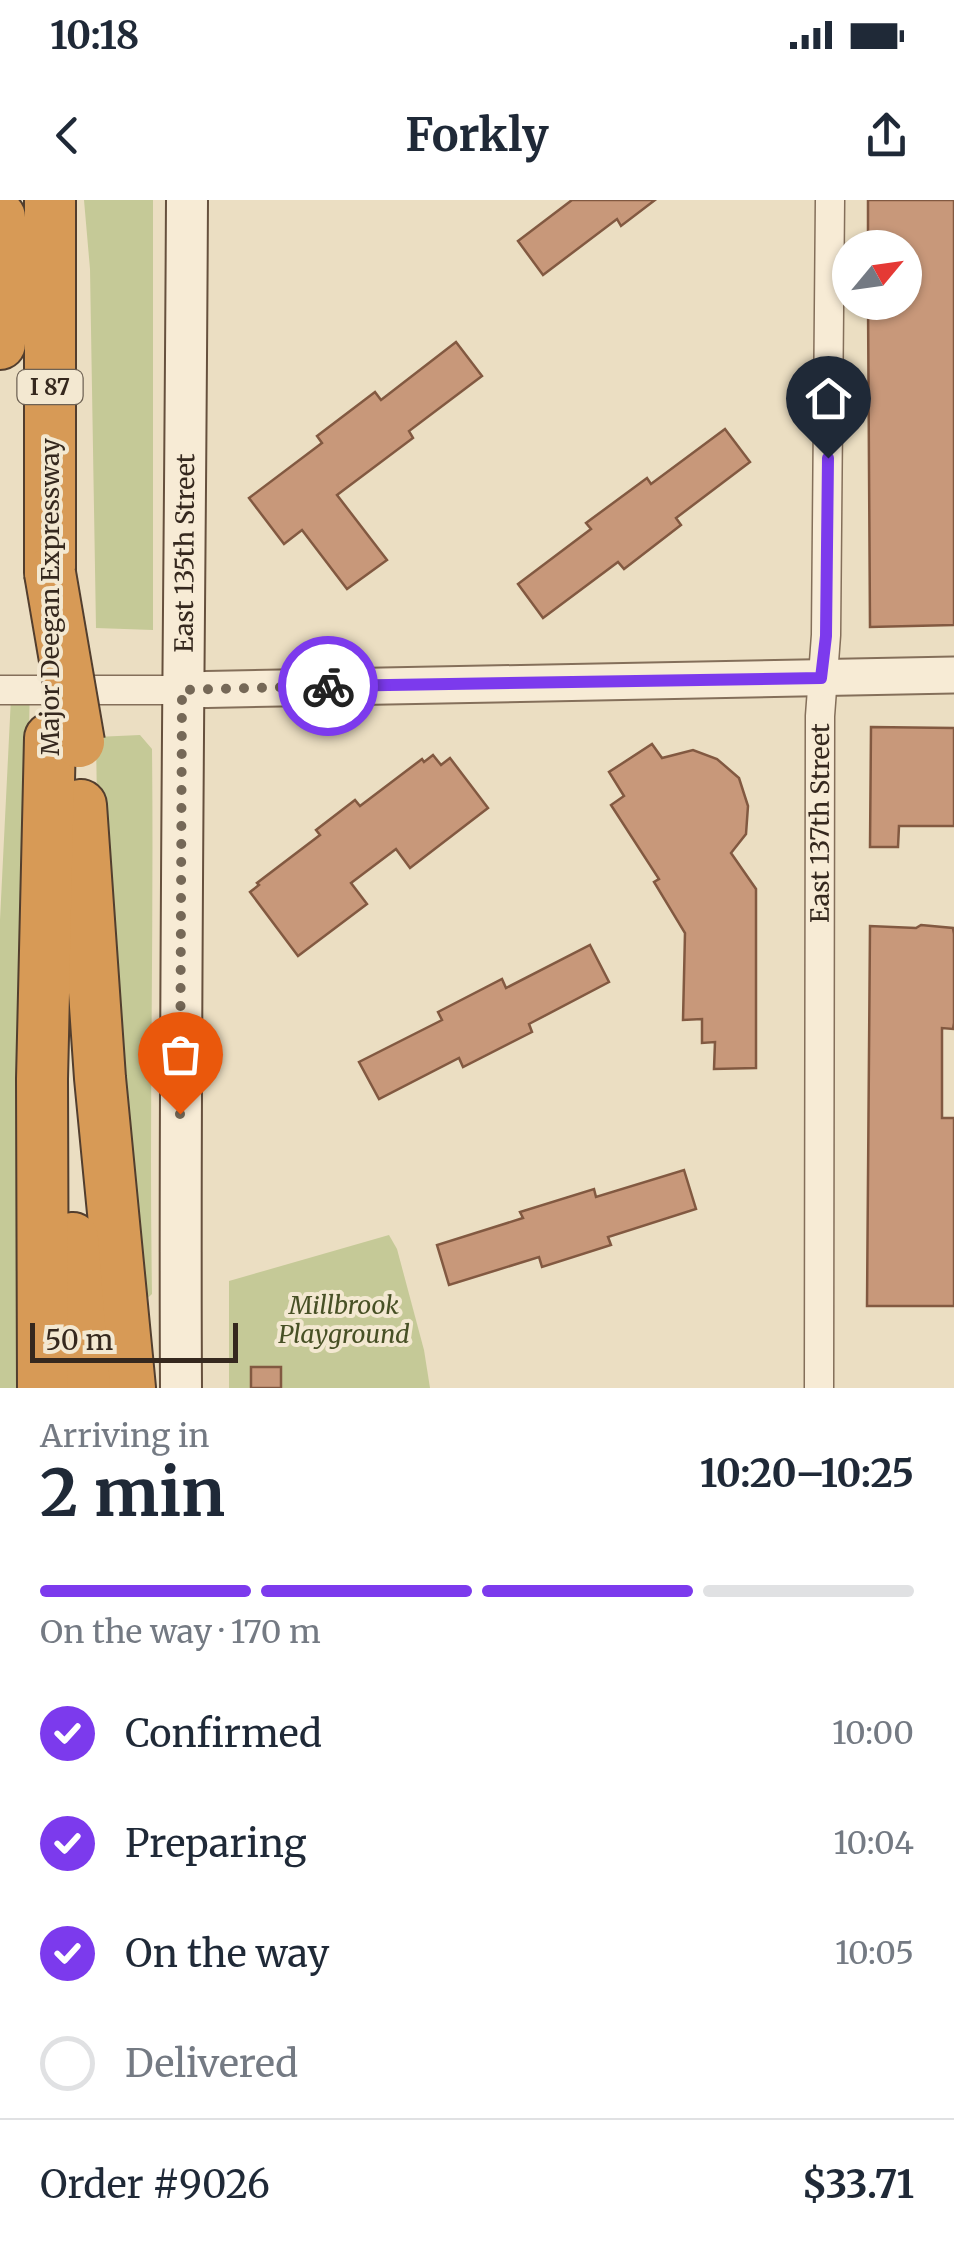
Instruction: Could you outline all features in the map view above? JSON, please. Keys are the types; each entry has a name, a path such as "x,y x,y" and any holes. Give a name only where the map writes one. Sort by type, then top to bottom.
{"highway":[{"name":"Major Deegan Expressway","path":"49,874 65,740 50,574 50,200"},
{"path":"0,217 0,344"},
{"path":"65,740 90,954 130,1388"},
{"path":"43,1388 42,1079 49,874"},
{"path":"49,874 85,1388"}],"main road":[{"name":"East 135th Street","path":"181,1388 186,200"}],"street":[{"name":"East 137th Street","path":"819,1388 821,678 826,636 830,200"},
{"path":"0,690 954,675"}],"green space":[{"path":"84,200 153,200 153,630 96,628 90,269"},
{"path":"12,677 30,678 25,959 25,1388 0,1388 0,920"},
{"path":"140,735 152,749 152,1294 140,1305 97,806 96,737"},
{"name":"Millbrook Playground","path":"389,1235 397,1249 430,1388 229,1388 229,1281"}],"building":[{"path":"572,200 655,200 621,226 617,219 543,275 518,241"},
{"path":"868,200 954,200 954,625 870,627 868,320 922,320 922,230 868,230"},
{"path":"456,342 482,376 409,431 413,438 337,495 387,560 347,589 302,530 284,544 249,498 322,443 317,436 375,392 381,400"},
{"path":"725,429 750,462 676,518 681,525 624,569 618,562 543,618 518,584 591,529 586,523 647,478 651,484"},
{"path":"871,727 954,728 954,826 899,826 898,847 870,847"},
{"path":"652,744 662,758 693,750 717,759 739,778 748,806 746,834 731,853 756,889 756,1068 714,1069 715,1042 702,1043 702,1019 683,1020 685,933 654,882 659,879 611,805 624,796 609,772"},
{"path":"433,755 441,765 450,758 488,808 410,868 396,849 351,883 367,904 298,956 250,892 320,835 316,830 355,800 360,806 422,759 424,762"},
{"path":"870,926 953,928 954,934 954,1023 953,1029 942,1028 942,1118 954,1118 954,1306 867,1306"},
{"path":"590,945 609,982 529,1024 532,1032 463,1067 459,1058 379,1099 359,1062 442,1020 438,1012 502,979 506,988"},
{"path":"684,1170 696,1209 608,1237 611,1245 542,1267 539,1257 449,1285 437,1245 523,1218 520,1212 594,1189 596,1197"},
{"path":"251,1367 281,1367 281,1388 251,1388"}],"way so far":[{"path":"180,1114 182,690 328,686"}],"route":[{"path":"328,686 821,678 826,636 828,458"}]}
